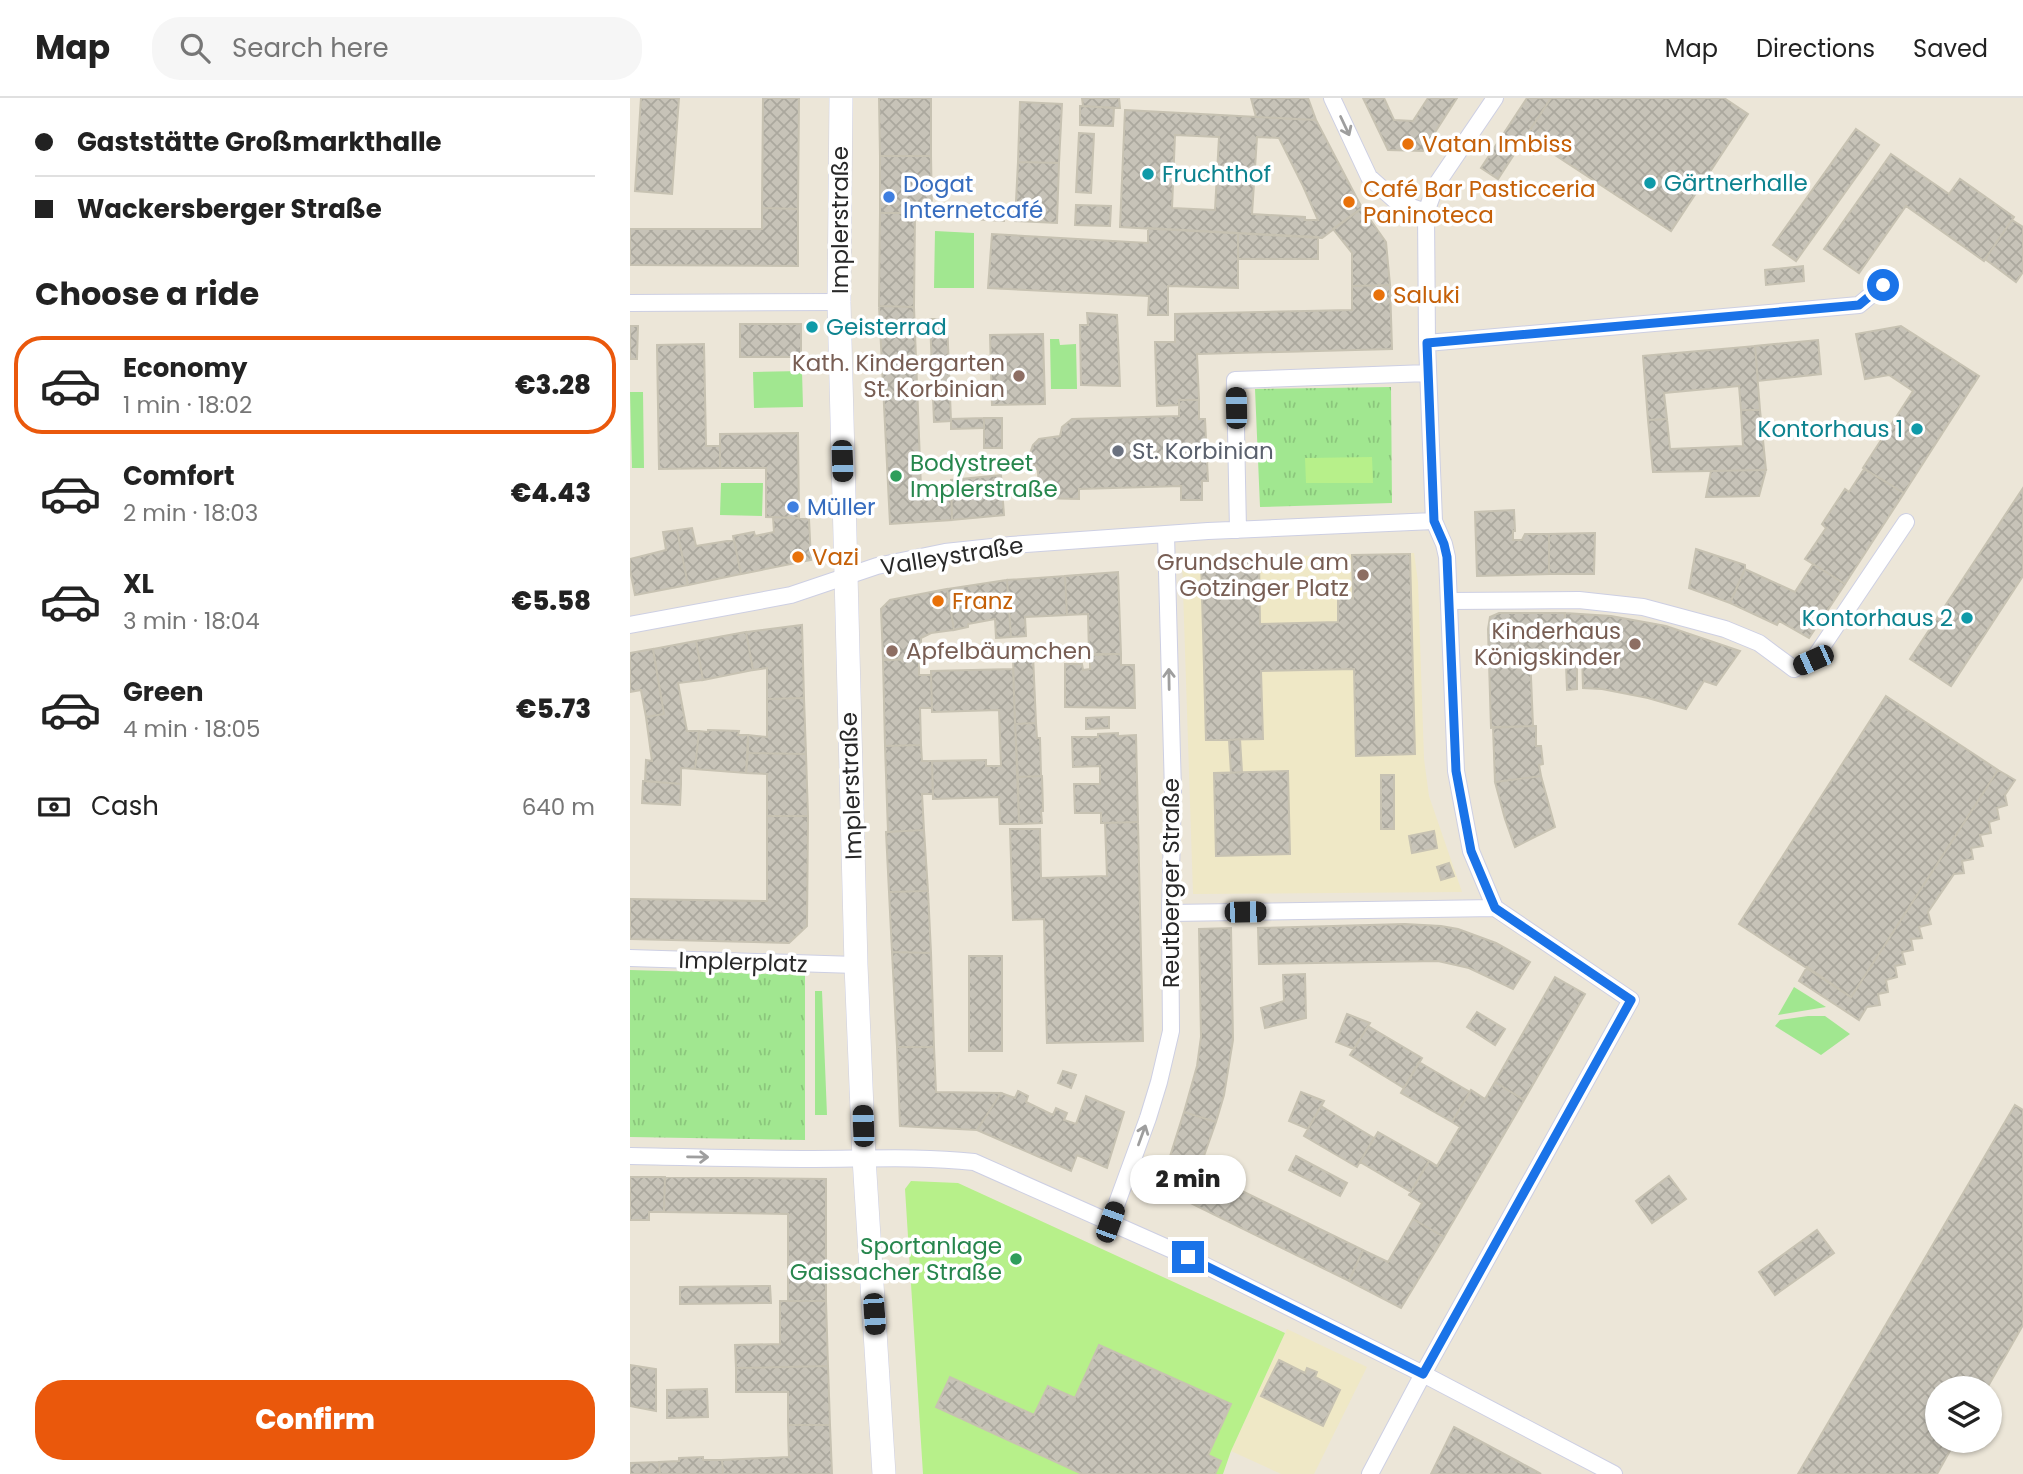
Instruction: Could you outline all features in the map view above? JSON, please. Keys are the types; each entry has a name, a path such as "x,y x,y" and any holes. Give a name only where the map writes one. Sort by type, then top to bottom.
{"main road":[{"name":"Implerstraße","path":"841,98 839,302 856,965 864,1158 884,1474"}],"street":[{"path":"1332,98 1369,177 1397,202 1426,212"},
{"path":"1370,1474 1631,1000 1495,908 1471,851 1460,799 1456,771 1444,544 1434,521 1427,343 1426,212 1436,185 1495,98"},
{"path":"1427,343 1859,305 1883,285"},
{"path":"630,303 839,302"},
{"path":"1238,530 1235,380 1428,373"},
{"name":"Valleystraße","path":"630,625 791,595 899,561 956,551 1238,530 1434,521"},
{"path":"1449,601 1578,600 1643,607 1725,629 1759,643 1794,669 1813,660 1906,522"},
{"name":"Reutberger Straße","path":"1110,1222 1148,1118 1171,1031 1173,792 1166,535"},
{"path":"1170,913 1495,908"},
{"name":"Implerplatz","path":"630,958 856,965"},
{"path":"630,1156 942,1158 974,1162 1188,1257 1423,1374 1614,1474"}],"shaded area":[{"path":"1414,553 1418,582 1424,759 1429,796 1462,892 1193,894 1182,559"},
{"path":"1287,1329 1367,1367 1314,1474 1281,1474 1231,1451"}],"green space":[{"path":"935,231 974,233 974,288 934,288"},
{"path":"1050,339 1059,339 1060,345 1076,344 1077,389 1051,389"},
{"path":"802,371 803,407 754,408 753,372"},
{"path":"1391,387 1392,503 1260,507 1255,389"},
{"path":"630,392 643,392 644,468 632,468"},
{"path":"1372,457 1373,483 1306,483 1305,458"},
{"path":"721,483 763,483 762,516 720,515"},
{"path":"630,970 805,975 805,1140 630,1137"},
{"path":"1794,987 1826,1007 1778,1015"},
{"path":"815,991 822,991 827,1115 815,1115"},
{"path":"1825,1016 1850,1034 1821,1055 1775,1026 1780,1020"},
{"name":"Sportanlage Gaissacher Straße","path":"911,1181 958,1183 1285,1333 1223,1474 923,1474 905,1189"}],"building":[{"path":"641,98 679,98 672,194 635,191"},
{"path":"763,98 799,98 798,209 762,208"},
{"path":"879,98 931,98 931,156 880,156"},
{"path":"1082,98 1119,98 1120,108 1083,106"},
{"path":"1251,98 1308,98 1316,120 1256,117"},
{"path":"1363,98 1384,98 1394,120 1413,121 1428,98 1457,98 1423,151 1388,150"},
{"path":"1527,98 1551,98 1498,179 1481,168"},
{"name":"Gärtnerhalle","path":"1551,98 1724,98 1748,114 1671,231 1526,136"},
{"path":"1020,102 1062,104 1059,163 1018,162"},
{"path":"1080,106 1114,108 1113,126 1080,125"},
{"name":"Fruchthof","path":"1125,110 1316,120 1362,208 1322,238 1120,227","holes":["1175,135 1219,137 1215,210 1172,208","1257,137 1279,138 1318,220 1252,214"]},
{"path":"1856,129 1879,145 1796,261 1773,245"},
{"path":"1079,133 1094,134 1091,193 1076,192"},
{"path":"1891,154 1949,194 1960,179 2014,217 1984,261 1906,206 1859,273 1824,249"},
{"path":"880,156 931,156 932,213 880,213"},
{"path":"1018,162 1059,163 1057,223 1015,221"},
{"path":"1076,205 1111,206 1110,226 1075,225"},
{"path":"957,207 1005,210 1004,221 956,218"},
{"path":"762,208 798,209 798,266 630,265 630,229 762,229"},
{"path":"1362,208 1386,242 1390,285 1352,286 1352,253 1333,229"},
{"path":"880,213 915,213 914,307 879,306"},
{"path":"2012,220 2023,227 2023,272 2016,282 1985,259"},
{"path":"1148,228 1238,233 1238,288 1168,286 1168,315 1148,315 1149,296 988,288 992,234 1148,243"},
{"path":"1238,233 1318,237 1318,259 1238,259"},
{"path":"1803,266 1804,281 1766,285 1765,270"},
{"path":"1390,285 1392,349 1197,354 1199,400 1179,400 1179,405 1157,406 1155,342 1175,342 1175,314 1352,310 1352,286"},
{"path":"879,306 914,307 921,488 951,484 952,520 890,524"},
{"path":"1087,313 1117,315 1120,386 1081,385 1080,325 1088,325"},
{"path":"930,319 947,319 951,421 934,422"},
{"path":"740,324 801,324 801,357 740,357"},
{"path":"630,326 638,326 637,359 630,359"},
{"name":"Kontorhaus 1","path":"1901,326 1979,376 1904,493 1863,468 1913,391 1889,375 1865,379 1856,334"},
{"path":"1043,334 1045,404 992,405 990,335"},
{"path":"1818,340 1821,374 1758,381 1755,346"},
{"path":"704,344 706,446 720,446 720,468 659,469 657,345"},
{"path":"1755,346 1760,410 1741,410 1739,386 1664,393 1667,419 1648,420 1643,356"},
{"name":"St. Korbinian","path":"1179,400 1199,400 1199,419 1205,419 1208,481 1202,481 1202,500 1181,500 1181,486 1079,489 1079,499 1039,498 1038,470 1031,463 1029,456 1033,445 1039,439 1060,436 1062,427 1072,419 1179,416"},
{"path":"1741,410 1760,410 1766,470 1653,472 1648,420 1667,419 1670,449 1743,446"},
{"path":"984,418 984,428 951,429 951,419"},
{"path":"984,418 1002,418 1002,448 984,448"},
{"path":"798,433 799,518 766,517 766,468 720,468 720,434"},
{"path":"1864,469 1904,493 1845,584 1805,559 1826,528 1822,524 1845,489 1849,492"},
{"path":"1766,470 1759,496 1706,497 1711,471"},
{"path":"1001,475 1004,515 952,520 951,480"},
{"name":"Kontorhaus 2","path":"2023,488 2023,576 1951,686 1910,659"},
{"path":"1514,510 1513,540 1522,540 1525,534 1549,534 1549,574 1477,576 1475,512"},
{"path":"773,517 809,519 811,560 741,574 733,536 754,532 755,536 774,532"},
{"path":"692,528 696,546 734,540 741,574 688,585 677,530"},
{"path":"677,530 688,585 635,595 630,559 666,550 663,532"},
{"path":"1595,533 1594,574 1549,574 1549,534"},
{"path":"1696,549 1745,565 1730,603 1689,588"},
{"path":"1410,554 1415,754 1356,756 1354,669 1261,671 1263,739 1206,740 1201,559 1259,557 1260,624 1338,622 1338,598 1353,598 1352,555"},
{"path":"1813,564 1845,584 1809,638 1779,621 1777,625 1730,603 1745,569 1795,592"},
{"path":"1118,572 1121,654 1089,654 1088,614 1067,615 1065,576"},
{"path":"1065,576 1067,615 1025,617 1026,636 1011,637 1007,580"},
{"path":"1007,580 1011,637 996,638 995,619 968,624 968,627 954,630 947,589"},
{"path":"947,589 954,630 931,633 921,638 921,647 925,647 925,659 883,660 881,609 890,600"},
{"path":"1499,613 1565,613 1565,653 1530,653 1533,726 1491,728 1488,629 1490,617"},
{"path":"1565,613 1611,616 1666,626 1740,651 1716,685 1704,681 1686,709 1648,698 1583,688 1582,654 1565,653"},
{"path":"802,625 804,698 767,699 767,668 753,670 746,632"},
{"path":"746,632 753,670 703,680 696,641"},
{"path":"696,641 703,680 678,683 687,731 699,731 695,769 681,768 681,784 645,781 646,760 652,761 646,717 664,714 653,649"},
{"path":"653,649 664,714 646,717 641,690 630,692 630,653"},
{"path":"1121,654 1121,665 1134,665 1135,708 1065,707 1065,664 1082,664 1083,670 1090,669 1090,655"},
{"path":"1033,655 1036,723 1015,724 1013,656"},
{"path":"919,659 919,675 931,675 932,708 920,708 921,745 885,746 883,660"},
{"path":"1577,664 1577,689 1567,690 1566,665"},
{"path":"1013,669 1019,824 1000,824 999,797 933,799 932,761 986,760 986,766 1001,766 999,710 932,712 931,671"},
{"path":"1886,696 1998,770 1851,997 1739,924"},
{"path":"804,698 806,754 748,753 748,735 767,737 767,699"},
{"path":"1109,717 1109,728 1086,729 1086,718"},
{"path":"1036,723 1037,738 1040,738 1041,776 1018,777 1015,724"},
{"path":"1536,726 1536,746 1541,746 1543,764 1539,765 1541,776 1495,782 1493,727"},
{"path":"699,731 739,731 738,735 748,735 746,773 695,769"},
{"path":"1118,733 1118,736 1136,735 1138,822 1101,823 1101,813 1075,813 1074,784 1100,784 1100,766 1073,767 1072,737 1098,737 1098,734"},
{"path":"1240,739 1242,772 1231,773 1229,740"},
{"path":"921,745 922,761 932,761 933,794 922,794 924,830 888,832 885,746"},
{"path":"748,753 806,754 808,816 767,816 767,774 746,773"},
{"path":"1998,770 2015,780 2005,795 2007,805 1997,808 1999,819 1989,822 1991,833 1980,835 1983,846 1971,848 1973,859 1962,861 1964,873 1954,874 1928,912 1931,924 1919,927 1922,938 1911,939 1913,950 1902,952 1905,964 1895,966 1897,977 1886,980 1888,992 1878,994 1880,1005 1867,1007 1859,1020 1799,981 1807,967 1851,997"},
{"path":"1288,771 1290,854 1216,856 1214,773"},
{"path":"1381,775 1394,775 1394,829 1381,829"},
{"path":"1042,776 1042,823 1019,824 1018,777"},
{"path":"1541,776 1555,827 1515,847 1495,782"},
{"path":"643,781 681,784 680,805 642,803"},
{"path":"767,816 808,816 807,926 789,943 630,939 630,899 767,901"},
{"path":"1138,822 1143,1041 1047,1043 1044,919 1013,920 1010,829 1040,829 1041,878 1107,876 1105,823"},
{"path":"924,830 928,891 889,892 886,832"},
{"path":"1434,831 1437,848 1412,853 1409,836"},
{"path":"1449,863 1454,876 1441,880 1437,867"},
{"path":"928,891 931,953 892,952 889,892"},
{"path":"1405,924 1458,929 1496,943 1530,962 1513,989 1469,968 1438,961 1259,964 1258,928"},
{"path":"1231,928 1233,1040 1224,1095 1216,1122 1184,1112 1197,1066 1201,1037 1199,929"},
{"path":"892,952 931,953 934,1047 897,1047"},
{"path":"969,956 1002,956 1002,1051 969,1051"},
{"path":"1305,974 1306,1018 1265,1028 1261,1008 1284,1001 1283,975"},
{"path":"1555,977 1585,994 1524,1100 1495,1082"},
{"path":"1477,1012 1505,1029 1495,1045 1467,1027"},
{"path":"1347,1014 1370,1023 1354,1049 1336,1042"},
{"path":"1368,1026 1422,1058 1404,1088 1350,1055"},
{"path":"897,1047 934,1047 936,1092 1001,1093 977,1130 900,1126"},
{"path":"1419,1062 1470,1092 1452,1122 1401,1093"},
{"path":"1063,1071 1076,1075 1071,1088 1058,1083"},
{"path":"1495,1082 1524,1100 1444,1237 1413,1219 1422,1203 1409,1195 1429,1161 1437,1166 1460,1127 1452,1122 1471,1090 1485,1099"},
{"path":"1018,1091 1028,1096 1026,1102 1053,1115 1056,1108 1067,1113 1064,1120 1076,1124 1086,1096 1124,1112 1107,1168 1077,1155 1071,1171 977,1130 1001,1093 1015,1098"},
{"path":"1301,1092 1324,1101 1308,1129 1289,1121"},
{"path":"2015,1105 2023,1110 2023,1325 1994,1376 1925,1376 1925,1453 1949,1453 1937,1474 1798,1474"},
{"path":"1321,1106 1374,1138 1357,1167 1304,1136"},
{"path":"1184,1112 1216,1122 1199,1170 1363,1250 1349,1281 1160,1188"},
{"path":"1378,1132 1429,1161 1411,1192 1360,1162"},
{"path":"1296,1156 1347,1183 1340,1196 1289,1170"},
{"path":"1669,1176 1686,1199 1652,1223 1636,1201"},
{"path":"630,1177 665,1177 664,1212 649,1212 649,1220 630,1220"},
{"path":"665,1177 826,1179 826,1301 788,1301 788,1214 664,1212"},
{"path":"1413,1219 1444,1237 1401,1308 1349,1281 1363,1250 1388,1262"},
{"path":"1817,1230 1834,1253 1775,1295 1759,1272"},
{"path":"770,1286 771,1303 680,1304 680,1287"},
{"path":"780,1301 826,1301 828,1366 736,1368 735,1345 780,1344"},
{"path":"1099,1345 1231,1404 1208,1455 1221,1461 1215,1474 1082,1474 936,1407 950,1377 1034,1415 1048,1386 1075,1398"},
{"path":"1279,1360 1305,1373 1307,1368 1317,1372 1315,1377 1340,1390 1323,1426 1261,1396"},
{"path":"630,1365 656,1369 656,1411 630,1406"},
{"path":"828,1366 830,1425 788,1425 788,1392 736,1392 736,1368"},
{"path":"707,1389 708,1417 667,1418 667,1390"},
{"path":"788,1425 830,1425 832,1474 723,1474 722,1460 789,1457"},
{"path":"1454,1427 1519,1462 1541,1474 1431,1474"},
{"path":"703,1457 703,1460 722,1460 723,1474 660,1474 659,1462"},
{"path":"659,1462 660,1474 630,1474 630,1463"}],"place":[{"name":"Vatan Imbiss","path":"1408,144"},
{"name":"Fruchthof","path":"1148,174"},
{"name":"Gärtnerhalle","path":"1650,183"},
{"name":"Dogat Internetcafé","path":"889,197"},
{"name":"Café Bar Pasticceria Paninoteca","path":"1349,202"},
{"name":"Saluki","path":"1379,295"},
{"name":"Geisterrad","path":"812,327"},
{"name":"Kath. Kindergarten St. Korbinian","path":"1019,376"},
{"name":"Kontorhaus 1","path":"1917,429"},
{"name":"St. Korbinian","path":"1118,451"},
{"name":"Bodystreet Implerstraße","path":"896,476"},
{"name":"Müller","path":"793,507"},
{"name":"Vazi","path":"798,557"},
{"name":"Grundschule am Gotzinger Platz","path":"1363,575"},
{"name":"Franz","path":"938,601"},
{"name":"Kontorhaus 2","path":"1967,618"},
{"name":"Kinderhaus Königskinder","path":"1635,644"},
{"name":"Apfelbäumchen","path":"892,651"},
{"name":"Sportanlage Gaissacher Straße","path":"1016,1259"}],"route":[{"path":"1188,1257 1423,1374 1631,1000 1495,908 1471,851 1456,771 1447,557 1434,521 1427,343 1859,305 1883,285"}]}
